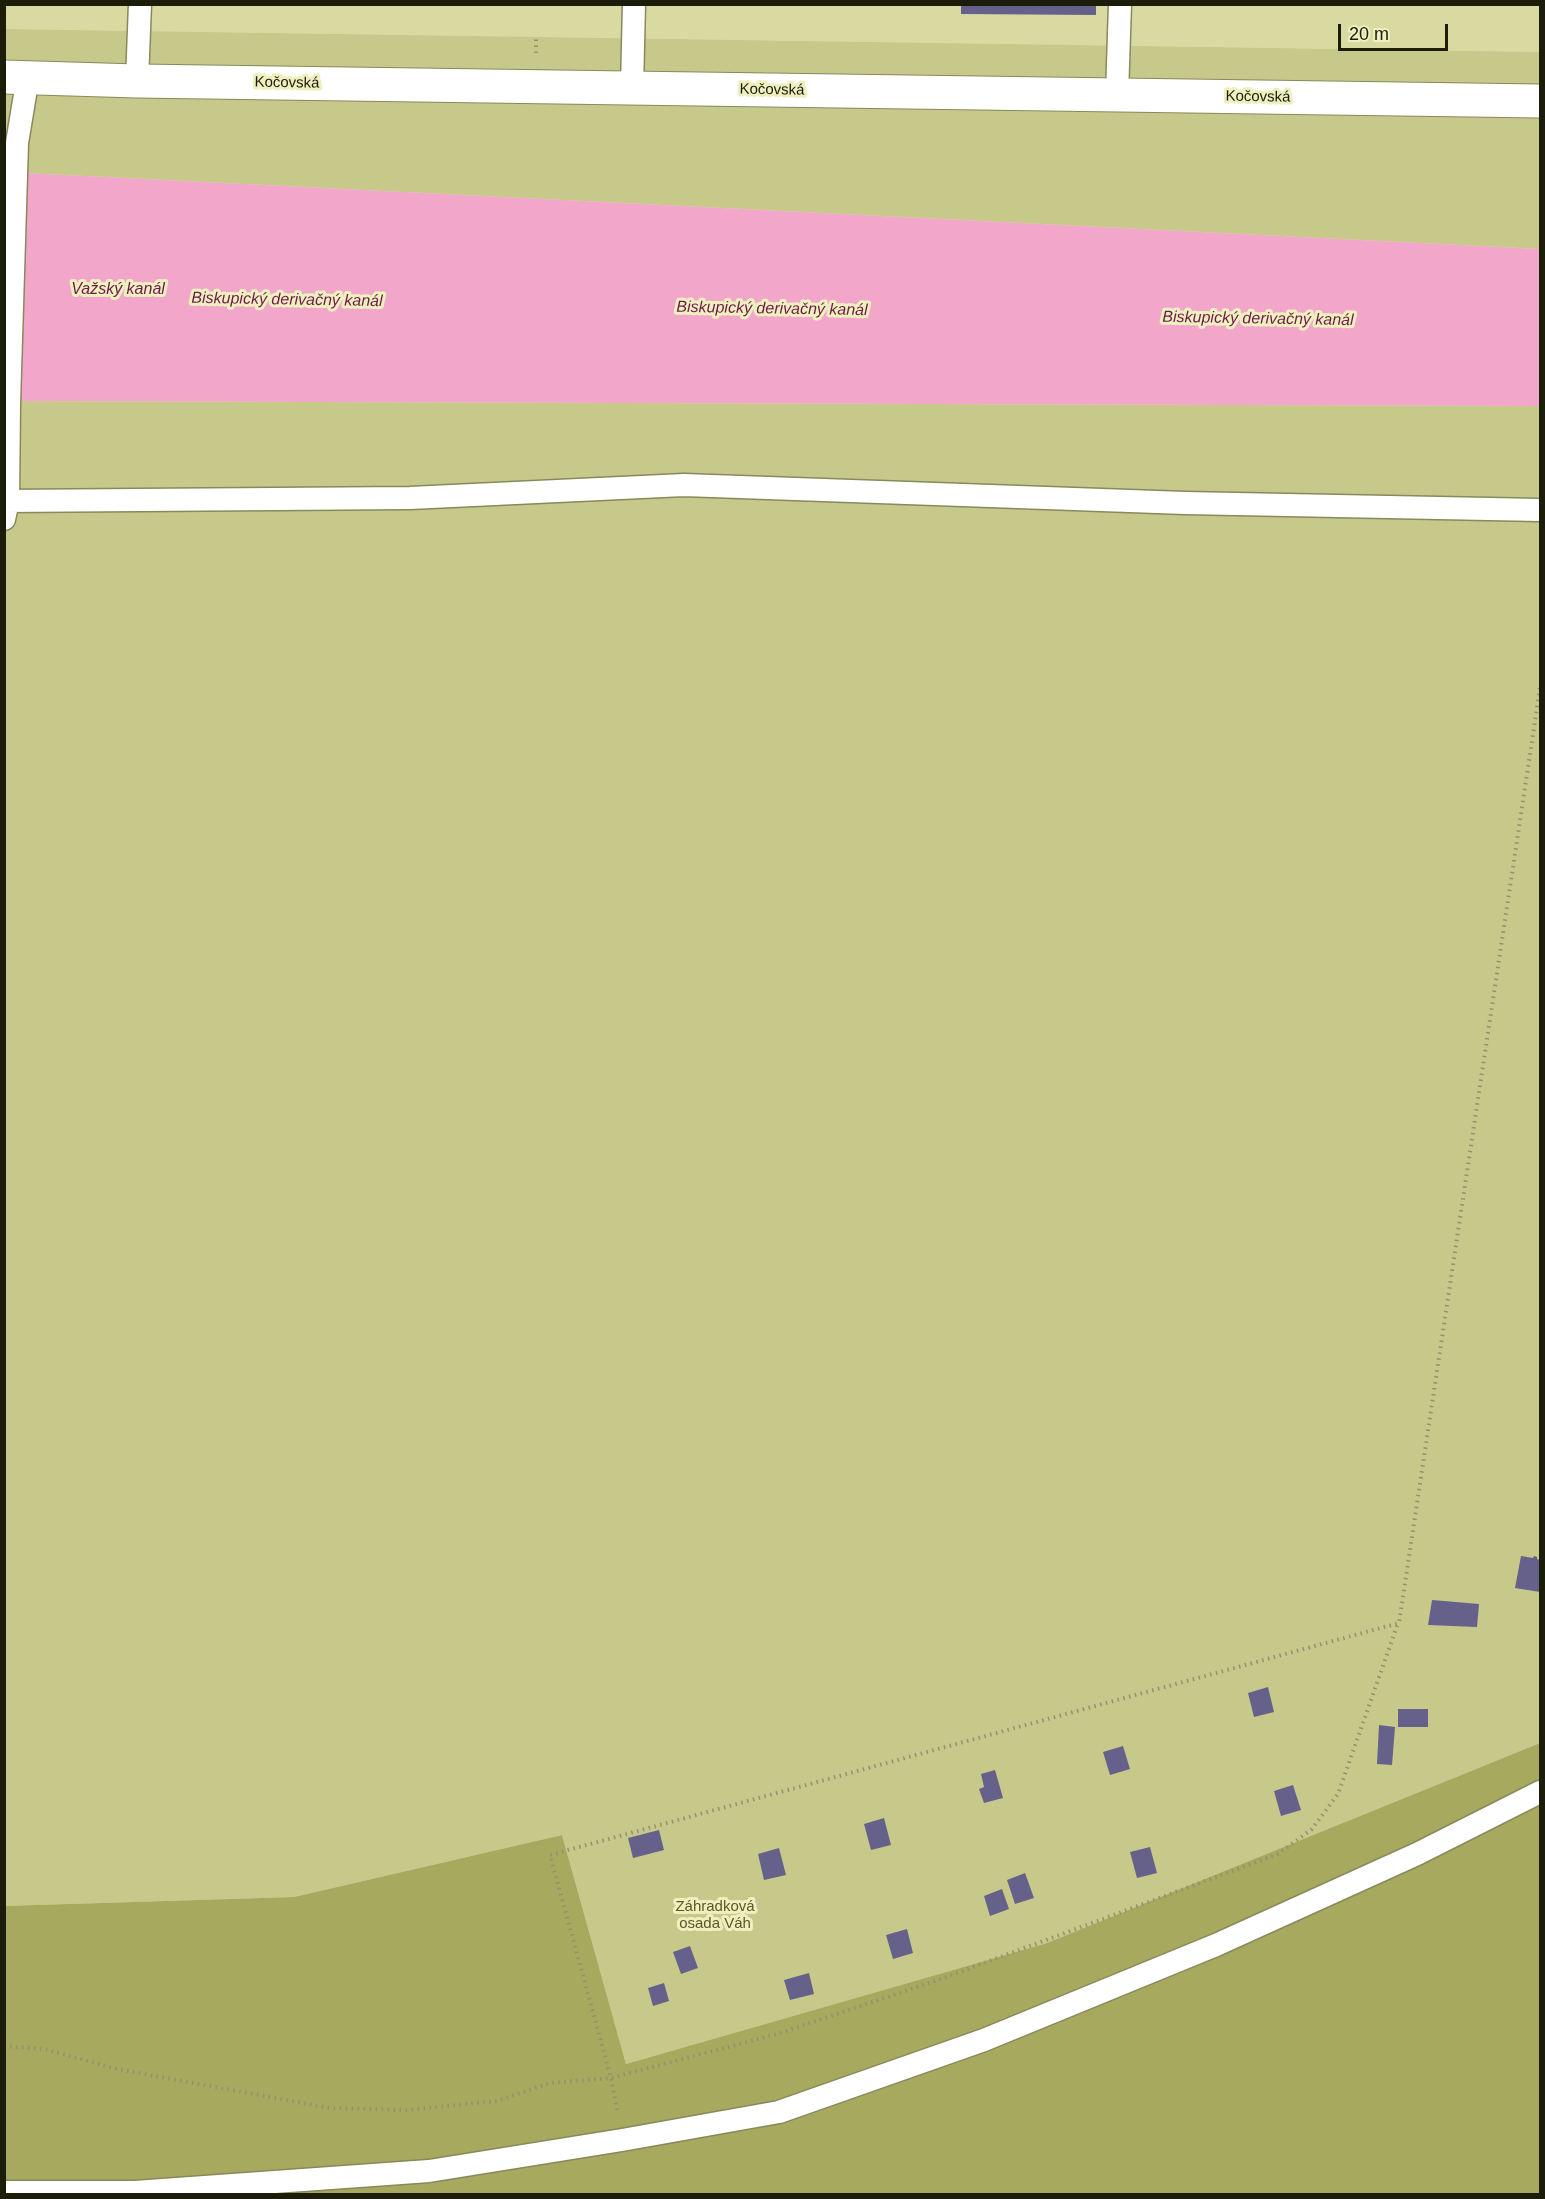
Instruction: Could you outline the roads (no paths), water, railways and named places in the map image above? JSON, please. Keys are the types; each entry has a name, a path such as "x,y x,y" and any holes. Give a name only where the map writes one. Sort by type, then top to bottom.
{"street":[{"name":"Kočovská","path":"16,77 137,81 1540,101"}],"lane":[{"path":"137,81 140,4"},
{"path":"632,88 634,4"},
{"path":"1117,95 1120,4"},
{"path":"16,77 17,143 6,507 410,498 684,485 1185,503 1540,510"},
{"path":"4,2192 135,2192 429,2171 779,2112 984,2040 1216,1945 1417,1854 1540,1792"}],"water":[{"name":"Važský kanál","path":"5,172 1540,249 1540,406 5,401"}],"water label":[{"name":"Biskupický derivačný kanál","path":"287,300"},
{"name":"Biskupický derivačný kanál","path":"772,309"},
{"name":"Biskupický derivačný kanál","path":"1258,319"}],"park label":[{"name":"Záhradková osada Váh","path":"715,1916"}]}
